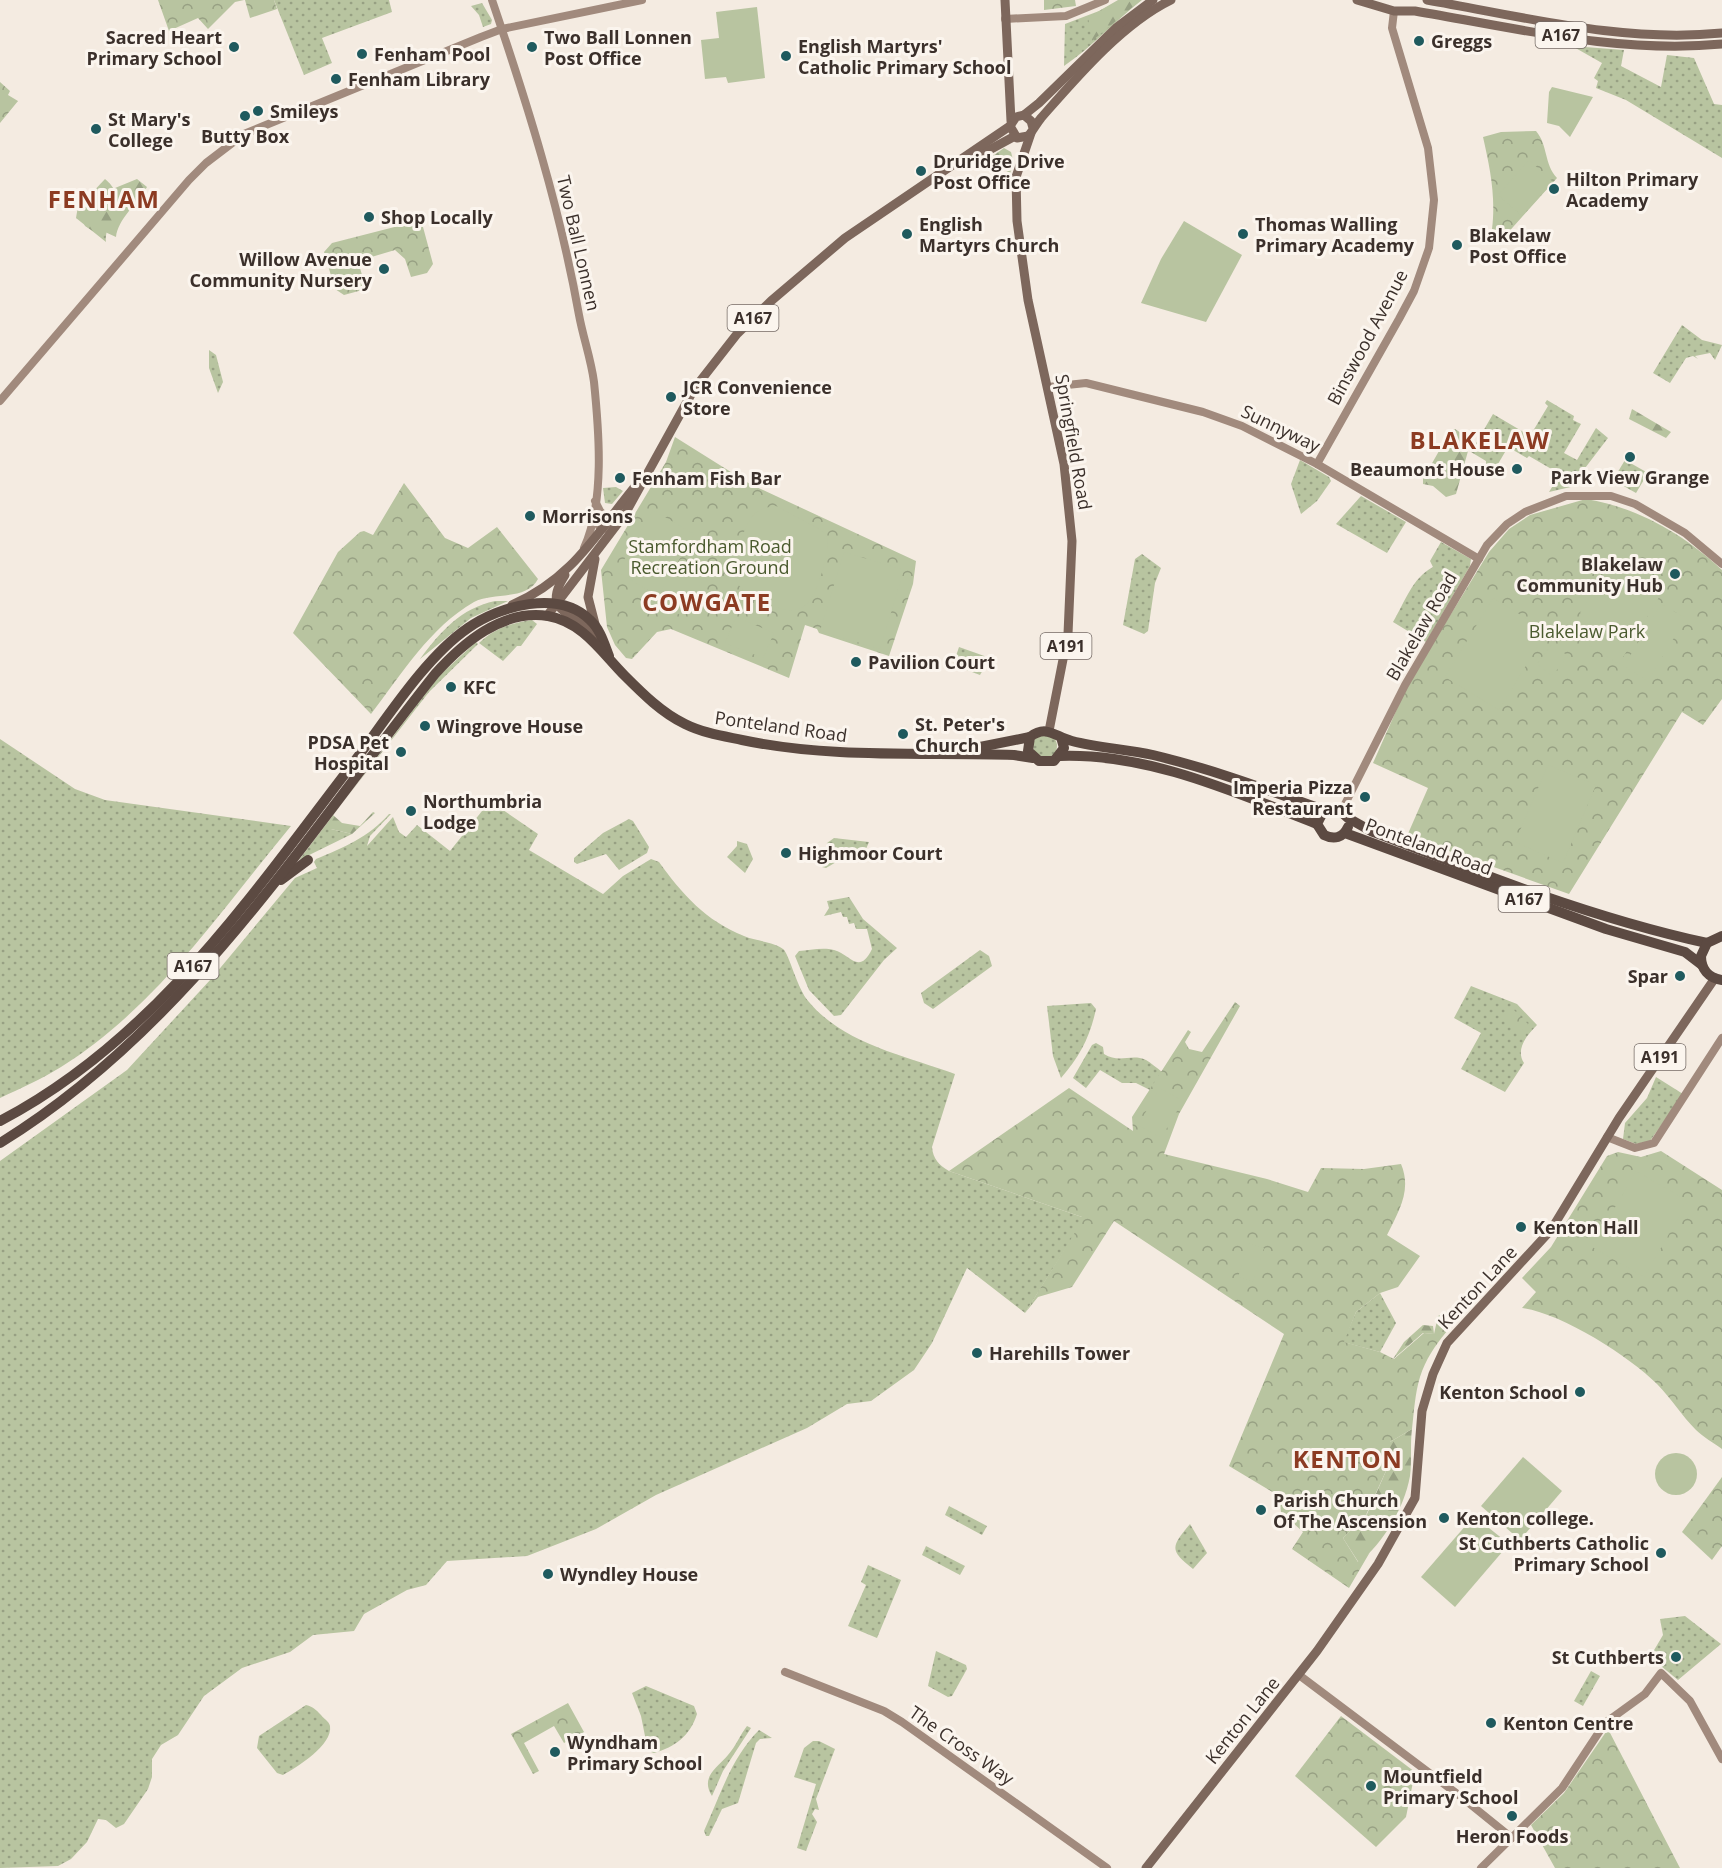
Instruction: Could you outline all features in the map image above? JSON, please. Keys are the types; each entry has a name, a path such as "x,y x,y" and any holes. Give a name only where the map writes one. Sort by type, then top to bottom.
{"highway":[{"name":"A167","path":"0,1121 44,1096 130,1032 180,982 255,890 432,661 458,635 483,619 533,603 557,604"},
{"name":"Ponteland Road","path":"557,604 583,613 595,626 609,656"},
{"name":"A167","path":"0,1135 52,1106 138,1038 216,956 417,697 453,656 480,634 505,621 526,616 548,616"},
{"name":"Ponteland Road","path":"548,616 572,625 609,656 654,703 678,720 705,732 813,751 871,754 1014,755 1033,758"},
{"name":"A167","path":"1030,737 1038,732 1049,730 1060,736"},
{"name":"Ponteland Road","path":"1060,736 1072,741 1150,754 1194,765 1324,810 1332,807 1371,831 1525,890 1651,931 1707,943"},
{"path":"1060,736 1064,744 1060,756"},
{"name":"Ponteland Road","path":"940,753 1008,743 1030,737"},
{"path":"1030,737 1027,745 1033,758"},
{"name":"A167","path":"1033,758 1050,762 1060,756"},
{"name":"Ponteland Road","path":"1060,756 1114,760 1198,779 1317,824 1320,831 1330,838 1345,833 1606,929 1676,949 1694,957 1702,965"},
{"path":"1317,824 1324,810"},
{"name":"Ponteland Road","path":"1345,814 1345,833"},
{"path":"267,892 308,860"},
{"path":"1702,965 1701,956 1707,943 1722,936"},
{"name":"A167","path":"1702,965 1718,979"},
{"path":"0,1115 44,1096"},
{"path":"0,1143 52,1106"}],"main road":[{"path":"1005,0 1010,124 1016,137 1025,138 1119,36 1149,12 1171,0"},
{"path":"1010,124 1039,103 1117,27 1153,0"},
{"name":"A167","path":"1357,0 1639,46 1722,44"},
{"path":"1392,7 1406,0"},
{"name":"A167","path":"1427,0 1617,33 1671,37 1722,33"},
{"path":"1008,87 1023,115 1029,118 1032,130"},
{"name":"A167","path":"483,619 536,593 578,561 641,485 694,389 737,334 845,237 1010,124"},
{"name":"Springfield Road","path":"1032,130 1015,191 1017,221 1028,300 1064,464 1072,541 1068,634 1049,730"},
{"name":"Springfield Road","path":"1016,137 1022,160"},
{"name":"A167","path":"893,204 925,189 1016,137"},
{"name":"A167","path":"548,616 597,553 609,526 646,475"},
{"path":"595,626 588,597 597,553"},
{"path":"557,604 556,595 568,570"},
{"name":"A167","path":"557,604 565,613 591,629 599,648"},
{"name":"Kenton Lane","path":"1146,1868 1299,1675 1378,1564 1415,1498 1422,1410 1433,1374 1447,1343 1551,1230 1607,1137 1718,979"}],"street":[{"name":"Two Ball Lonnen","path":"492,0 551,189 575,288 593,380 598,461 595,500 587,542 578,561"},
{"path":"0,401 189,180 223,148 284,116 502,30 642,0"},
{"path":"1005,19 1066,16 1105,0"},
{"name":"Binswood Avenue","path":"1317,464 1404,310 1429,248 1434,200 1428,148 1392,28 1392,7"},
{"name":"Sunnyway","path":"1048,387 1086,383 1203,412 1242,426 1317,464 1479,559"},
{"name":"Blakelaw Road","path":"1345,814 1405,685 1479,559 1491,540 1506,524 1537,506 1566,496 1611,496 1635,504 1700,543 1722,564"},
{"path":"595,500 609,526"},
{"path":"593,516 609,526"},
{"path":"1607,1137 1635,1148 1654,1143 1722,1038"},
{"name":"The Cross Way","path":"785,1672 884,1711 1107,1868"},
{"path":"1481,1868 1563,1788 1605,1723 1645,1694 1661,1673 1690,1701 1722,1759"},
{"path":"1299,1675 1512,1838"}],"green space":[{"path":"158,0 244,0 235,2 208,29 198,18 169,31"},
{"path":"245,0 274,0 277,9 250,18"},
{"path":"274,0 389,0 392,12 322,38 332,63 304,75"},
{"path":"1044,0 1075,0 1076,6 1044,10"},
{"path":"1118,0 1142,0 1064,66 1065,24 1099,11"},
{"path":"1120,0 1135,0 1135,5 1092,41 1088,17"},
{"path":"482,3 492,20 491,24 483,27 479,15 471,6"},
{"path":"757,7 765,78 728,83 726,77 705,79 701,40 719,38 716,12"},
{"path":"1572,46 1624,50 1621,66 1661,87 1667,55 1694,58 1714,104 1722,105 1722,158 1626,100 1596,88 1598,81 1594,78 1602,63"},
{"path":"0,82 10,91 8,95 18,101 0,123"},
{"path":"1552,87 1593,97 1570,137 1559,126 1547,123 1549,92"},
{"path":"1536,131 1543,142 1550,167 1557,178 1505,236 1492,229 1493,194 1483,137 1501,132"},
{"path":"1004,148 1011,152 1014,164 1010,173 987,160"},
{"path":"1529,160 1553,182 1522,216 1498,195"},
{"path":"105,179 116,194 115,209 109,224 106,242 76,218 78,206 87,193 90,195"},
{"path":"137,179 147,187 120,224 116,237 105,232 99,235 85,226 78,210 106,212 114,198 115,188"},
{"path":"1184,221 1242,255 1206,322 1141,303 1161,259"},
{"path":"414,222 423,227 433,264 427,273 411,277 405,259 395,250 358,261 366,289 344,295 335,289 324,252 332,243"},
{"path":"1682,325 1702,340 1722,345 1715,360 1710,353 1695,356 1698,359 1693,356 1686,358 1670,383 1653,373"},
{"path":"209,350 216,355 223,382 218,393 209,368"},
{"path":"1547,400 1574,416 1573,420 1581,424 1564,453 1577,460 1596,428 1608,438 1579,476 1575,486 1549,492 1560,474 1508,447 1495,469 1486,466 1486,461 1471,452 1493,414 1530,436 1548,406 1545,403"},
{"path":"1632,409 1671,432 1666,438 1629,419"},
{"path":"1455,429 1470,439 1470,444 1456,494 1446,497 1433,486 1423,484 1423,479 1451,430"},
{"name":"Stamfordham Road Recreation Ground","path":"675,437 750,484 916,561 913,584 889,656 819,633 817,629 805,625 789,678 671,629 657,632 632,659 626,658 615,645 607,627 601,570 666,462"},
{"path":"1300,460 1329,477 1331,481 1317,501 1301,514 1291,484"},
{"path":"1625,460 1648,473 1636,493 1613,480"},
{"path":"404,483 445,538 468,548 497,527 538,579 526,590 481,599 458,612 417,653 371,714 293,633 338,552 360,532 364,531 373,535"},
{"path":"616,487 623,491 612,504 605,503 603,488"},
{"path":"1361,496 1406,522 1387,553 1336,524"},
{"name":"Blakelaw Park","path":"1586,499 1624,509 1659,524 1692,545 1722,570 1722,699 1703,725 1682,712 1569,894 1407,836 1428,788 1373,763 1408,684 1489,552 1509,529 1530,515"},
{"path":"776,506 821,530 828,538 824,564 814,594 804,606 796,610 781,609 748,594 740,587 734,570 738,547 749,521 755,513"},
{"path":"653,510 694,534 658,596 617,572"},
{"path":"1441,542 1471,559 1470,566 1426,642 1393,622 1414,584 1433,567 1430,561"},
{"path":"844,552 904,570 880,649 820,631"},
{"path":"1142,554 1161,568 1155,583 1148,631 1144,634 1123,625 1135,559"},
{"path":"683,559 707,573 682,616 658,602"},
{"path":"1614,559 1664,589 1619,664 1570,634 1582,614 1580,613"},
{"path":"1493,598 1547,631 1499,710 1445,677"},
{"path":"495,601 508,601 471,618 420,659 452,622 472,609"},
{"path":"1661,604 1686,618 1648,681 1624,666"},
{"path":"736,617 774,633 763,658 725,643"},
{"path":"532,620 537,624 521,646 517,646 503,661 479,643 504,627"},
{"path":"476,642 478,644 429,692 343,803 439,676"},
{"path":"1552,644 1568,656 1552,676 1537,664"},
{"path":"959,647 990,658 980,675 953,665"},
{"path":"1045,734 1054,737 1057,746 1054,755 1045,758 1036,755 1033,746 1036,737"},
{"path":"0,739 75,789 105,800 291,826 213,924 157,987 127,1016 61,1067 0,1098"},
{"path":"1548,765 1596,785 1563,863 1515,842"},
{"path":"490,801 538,834 529,850 603,894 623,876 651,859 659,862 686,896 718,923 744,936 783,949 805,996 823,1016 840,1028 877,1047 955,1074 932,1147 939,1164 949,1171 1082,1217 1083,1221 1025,1313 967,1268 932,1343 914,1370 871,1401 847,1404 807,1428 656,1495 596,1529 527,1556 447,1561 426,1585 407,1590 364,1614 354,1631 313,1635 290,1652 242,1668 204,1696 178,1735 161,1745 152,1759 152,1777 148,1789 124,1824 116,1828 106,1820 98,1819 87,1842 71,1859 58,1866 0,1868 0,1161 127,1070 211,979 295,878 317,868 314,862 316,859 364,835 389,814 391,814 370,836 367,846 393,817 399,832 406,837 417,825 450,851"},
{"path":"373,812 375,813 352,834 331,829 329,824 333,815 342,823 360,826"},
{"path":"333,815 331,829 352,834 299,860"},
{"path":"629,819 633,821 649,847 647,853 619,870 606,854 577,864 574,862 574,858 603,833"},
{"path":"834,838 869,842 866,849 850,854 826,868 822,867 827,843"},
{"path":"737,841 747,844 753,859 745,873 727,857 737,846"},
{"path":"849,897 863,919 897,948 884,960 841,1015 834,1016 809,990 795,956 799,951 826,949 840,952 858,962 867,957 872,949 867,929 856,929 854,923 849,924 847,917 843,917 841,912 824,916 829,908 827,901"},
{"path":"980,950 989,956 992,966 933,1009 924,1003 921,993"},
{"path":"1471,986 1517,1004 1537,1025 1523,1043 1521,1053 1524,1063 1505,1092 1461,1069 1481,1033 1454,1018"},
{"path":"1235,1002 1240,1006 1179,1114 1164,1154 1267,1179 1308,1192 1321,1168 1364,1169 1401,1164 1405,1192 1400,1209 1387,1235 1420,1256 1398,1287 1380,1293 1356,1312 1344,1342 1380,1352 1394,1359 1424,1333 1434,1334 1438,1316 1482,1294 1446,1332 1431,1353 1418,1383 1412,1429 1390,1442 1390,1462 1366,1515 1343,1538 1358,1562 1370,1552 1349,1588 1292,1549 1303,1532 1281,1512 1279,1496 1229,1466 1284,1334 1114,1221 1072,1287 1038,1297 1025,1313 1082,1221 1082,1217 949,1171 1069,1088 1133,1131 1132,1117 1188,1030 1191,1032 1185,1042 1189,1049 1202,1052"},
{"path":"1091,1003 1096,1009 1091,1028 1079,1054 1061,1078 1053,1056 1047,1006"},
{"path":"1513,1009 1528,1024 1520,1033 1504,1018"},
{"path":"1096,1043 1103,1047 1104,1054 1110,1057 1141,1058 1162,1072 1150,1090 1136,1083 1122,1083 1100,1070 1086,1088 1073,1078 1092,1045"},
{"path":"1656,1077 1683,1094 1650,1141 1636,1144 1623,1139 1625,1123 1647,1098"},
{"path":"1160,1088 1183,1101 1161,1138 1138,1125"},
{"path":"1661,1151 1722,1190 1722,1449 1696,1430 1657,1384 1630,1361 1594,1337 1556,1318 1522,1308 1536,1292 1522,1278 1551,1247 1607,1156 1618,1152 1641,1157"},
{"path":"1636,1171 1688,1201 1644,1277 1592,1247"},
{"path":"1249,1243 1264,1248 1253,1282 1238,1277"},
{"path":"1380,1293 1396,1323 1380,1352 1343,1342 1356,1312"},
{"path":"1423,1325 1433,1326 1434,1334 1423,1333 1393,1359 1404,1342"},
{"path":"1412,1429 1410,1476 1403,1500 1385,1535 1359,1563 1343,1538 1367,1514 1390,1462 1390,1442"},
{"path":"1676,1453 1684,1454 1691,1459 1696,1466 1696,1482 1691,1489 1684,1494 1676,1495 1668,1494 1661,1489 1656,1482 1655,1474 1656,1466 1661,1459 1668,1454"},
{"path":"1523,1457 1562,1491 1520,1540 1481,1506"},
{"path":"1722,1477 1722,1546 1712,1560 1682,1532"},
{"path":"949,1506 987,1526 982,1535 945,1515"},
{"path":"1474,1516 1509,1544 1455,1607 1421,1577"},
{"path":"1190,1524 1207,1553 1193,1569 1180,1557 1175,1548 1179,1538"},
{"path":"926,1546 965,1566 960,1575 922,1555"},
{"path":"868,1565 901,1580 877,1638 848,1626 866,1585 861,1582"},
{"path":"1685,1616 1721,1644 1678,1680 1650,1657 1663,1635 1660,1619"},
{"path":"936,1651 966,1665 967,1669 952,1696 948,1697 928,1686"},
{"path":"1591,1671 1600,1676 1583,1706 1574,1701"},
{"path":"646,1686 694,1706 697,1714 690,1729 681,1740 654,1753 648,1751 641,1716 632,1693"},
{"path":"568,1703 584,1732 564,1743 554,1726 524,1743 539,1771 533,1774 511,1734"},
{"path":"306,1705 315,1709 328,1721 330,1726 326,1741 305,1761 283,1775 277,1773 257,1748 259,1736"},
{"path":"1341,1716 1415,1772 1406,1817 1376,1847 1295,1776"},
{"path":"747,1726 751,1728 723,1771 712,1796 708,1783 711,1773 731,1752"},
{"path":"1608,1729 1680,1868 1555,1868 1531,1825 1564,1793"},
{"path":"759,1730 772,1738 760,1739 756,1743 738,1803 722,1809 709,1836 706,1836 704,1831 727,1778 749,1741"},
{"path":"813,1741 819,1741 835,1749 816,1799 819,1810 815,1809 812,1814 817,1822 806,1851 797,1848 816,1784 794,1777 804,1748"}],"place":[{"name":"Greggs","path":"1419,41"},
{"name":"Sacred Heart Primary School","path":"234,47"},
{"name":"Two Ball Lonnen Post Office","path":"532,47"},
{"name":"Fenham Pool","path":"362,54"},
{"name":"English Martyrs' Catholic Primary School","path":"786,56"},
{"name":"Fenham Library","path":"336,79"},
{"name":"Smileys","path":"258,111"},
{"name":"Butty Box","path":"245,116"},
{"name":"St Mary's College","path":"96,129"},
{"name":"Druridge Drive Post Office","path":"921,171"},
{"name":"Hilton Primary Academy","path":"1554,189"},
{"name":"Shop Locally","path":"369,217"},
{"name":"English Martyrs Church","path":"907,234"},
{"name":"Thomas Walling Primary Academy","path":"1243,234"},
{"name":"Blakelaw Post Office","path":"1457,245"},
{"name":"Willow Avenue Community Nursery","path":"384,269"},
{"name":"JCR Convenience Store","path":"671,397"},
{"name":"Park View Grange","path":"1630,457"},
{"name":"Beaumont House","path":"1517,469"},
{"name":"Fenham Fish Bar","path":"620,478"},
{"name":"Morrisons","path":"530,516"},
{"name":"Blakelaw Community Hub","path":"1675,574"},
{"name":"Pavilion Court","path":"856,662"},
{"name":"KFC","path":"451,687"},
{"name":"Wingrove House","path":"425,726"},
{"name":"St. Peter's Church","path":"903,734"},
{"name":"PDSA Pet Hospital","path":"401,752"},
{"name":"Imperia Pizza Restaurant","path":"1365,797"},
{"name":"Northumbria Lodge","path":"411,811"},
{"name":"Highmoor Court","path":"786,853"},
{"name":"Spar","path":"1680,976"},
{"name":"Kenton Hall","path":"1521,1227"},
{"name":"Harehills Tower","path":"977,1353"},
{"name":"Kenton School","path":"1580,1392"},
{"name":"Parish Church Of The Ascension","path":"1261,1510"},
{"name":"Kenton college.","path":"1444,1518"},
{"name":"St Cuthberts Catholic Primary School","path":"1661,1553"},
{"name":"Wyndley House","path":"548,1574"},
{"name":"St Cuthberts","path":"1676,1657"},
{"name":"Kenton Centre","path":"1491,1723"},
{"name":"Wyndham Primary School","path":"555,1752"},
{"name":"Mountfield Primary School","path":"1371,1786"},
{"name":"Heron Foods","path":"1512,1816"}],"district":[{"name":"FENHAM","path":"104,198"},
{"name":"BLAKELAW","path":"1480,439"},
{"name":"COWGATE","path":"707,601"},
{"name":"KENTON","path":"1348,1458"}]}
